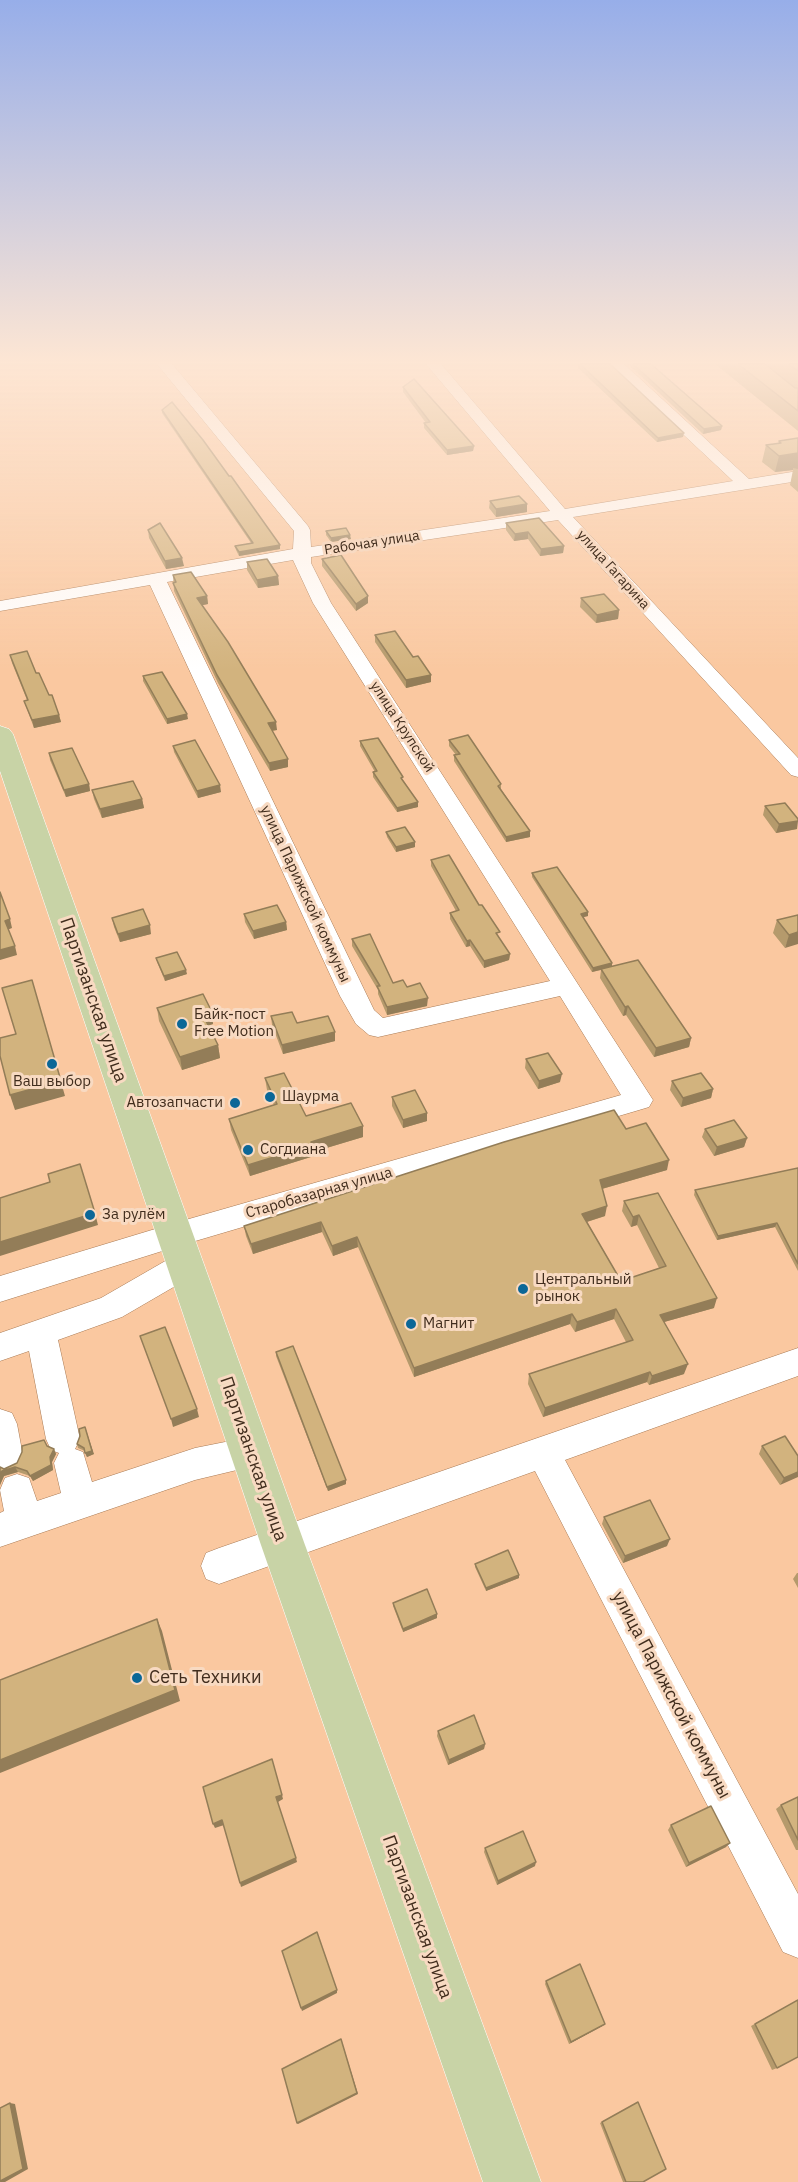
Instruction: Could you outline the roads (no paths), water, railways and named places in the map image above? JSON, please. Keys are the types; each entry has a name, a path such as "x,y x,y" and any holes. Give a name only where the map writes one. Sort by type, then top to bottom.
{"main road":[{"name":"Партизанская улица","path":"0,734 250,1453 512,2182"}],"street":[{"name":"улица Крупской","path":"249,466 303,530 302,563 304,571 322,603 639,1100"},
{"name":"улица Гагарина","path":"521,466 798,771"},
{"path":"725,466 745,484"},
{"name":"Рабочая улица","path":"0,606 303,553 798,476"},
{"name":"улица Парижской коммуны","path":"157,580 353,996 365,1017 378,1028 567,986"},
{"name":"Старобазарная улица","path":"0,1289 180,1250 639,1100"},
{"path":"0,1347 111,1308 180,1250"},
{"path":"41,1332 80,1503"},
{"path":"219,1566 543,1453 794,1370"},
{"path":"14,1514 80,1503 195,1464 250,1453"},
{"name":"улица Парижской коммуны","path":"543,1453 798,1936"}],"place":[{"name":"Байк-пост Free Motion","path":"182,1024"},
{"name":"Ваш выбор","path":"52,1064"},
{"name":"Шаурма","path":"270,1097"},
{"name":"Автозапчасти","path":"235,1103"},
{"name":"Согдиана","path":"248,1150"},
{"name":"За рулём","path":"90,1215"},
{"name":"Центральный рынок","path":"523,1289"},
{"name":"Магнит","path":"411,1324"},
{"name":"Сеть Техники","path":"137,1678"}]}
